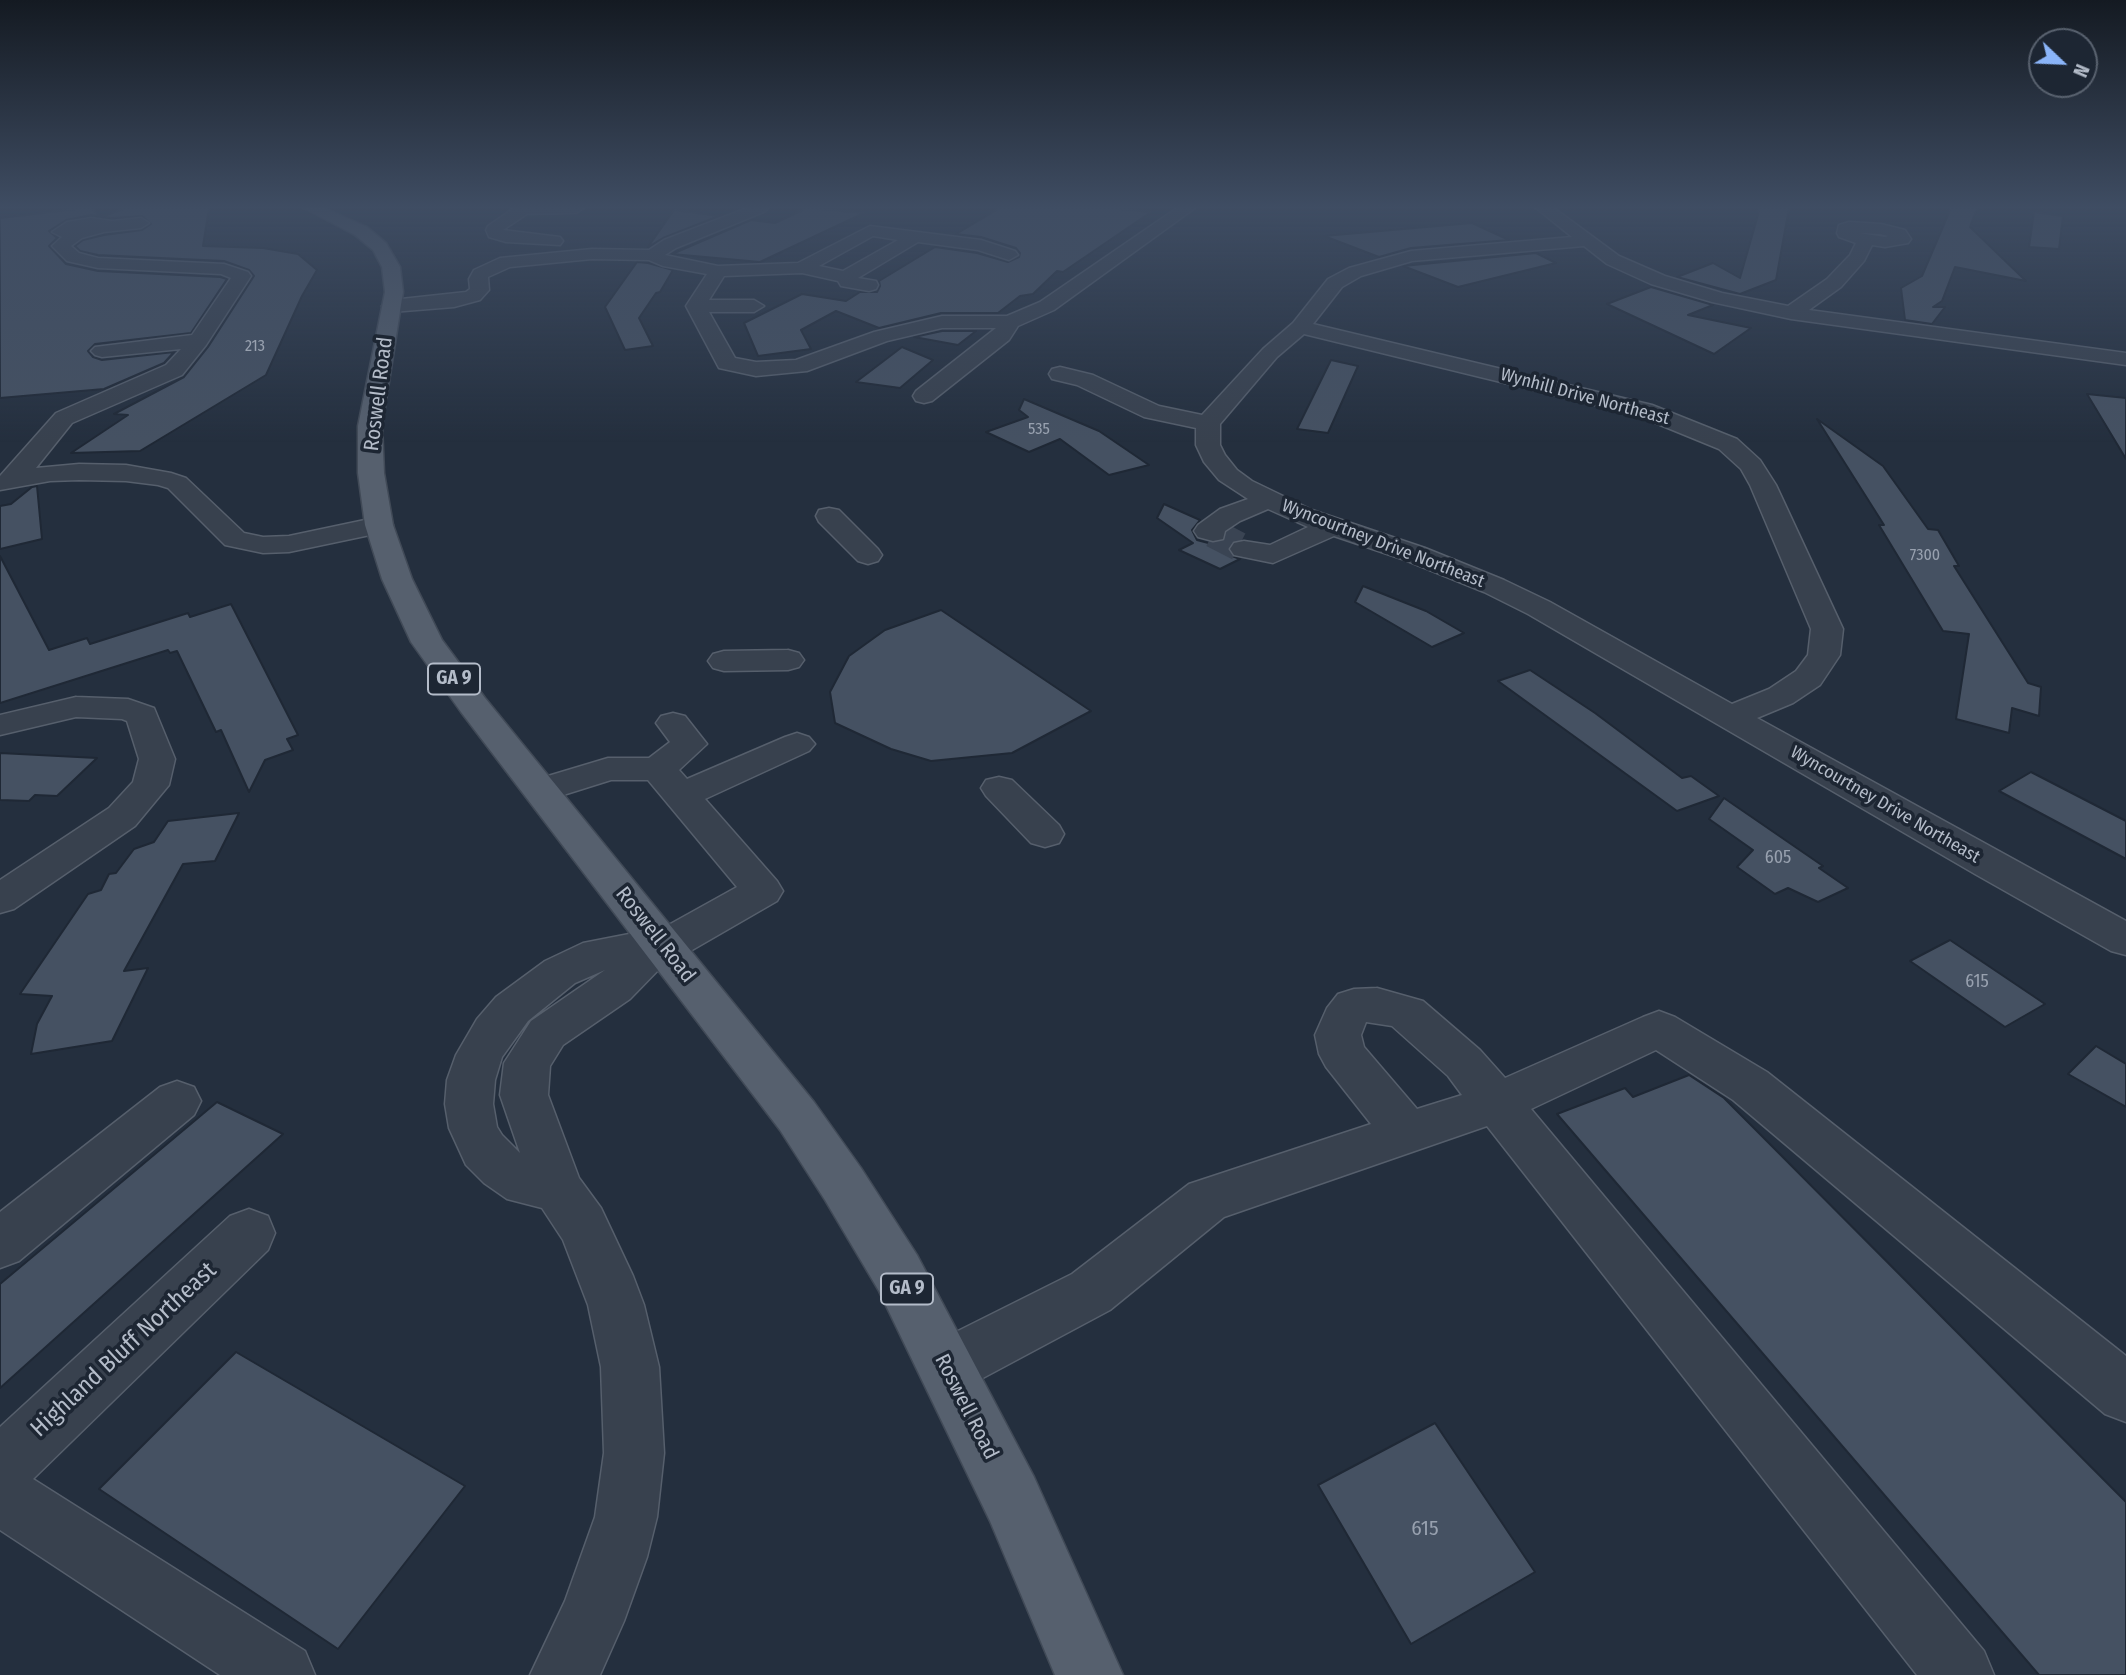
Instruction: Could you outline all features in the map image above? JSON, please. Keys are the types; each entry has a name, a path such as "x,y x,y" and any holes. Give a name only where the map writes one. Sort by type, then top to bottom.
{"main road":[{"name":"Roswell Road","path":"393,286 370,426 371,473 379,525 397,579 427,642 797,1116 844,1184 898,1273 1012,1499 1089,1675"}],"street":[{"path":"6,482 64,418 174,370 199,341 235,286"},
{"path":"390,311 473,296 480,290 479,286"},
{"path":"696,306 708,286"},
{"path":"696,306 760,300 768,286"},
{"path":"696,306 727,363 757,369 800,366 881,336 942,322 1010,322 1047,306 1075,286"},
{"path":"1060,374 1085,380 1152,412 1208,423 1270,353 1300,327 1333,286"},
{"path":"1679,286 1719,298 1791,313 2126,359"},
{"path":"1791,313 1829,286"},
{"path":"390,311 459,308 495,300"},
{"path":"924,396 1002,336 1010,322"},
{"name":"Wynhill Drive Northeast","path":"1300,327 1644,410 1728,444 1751,466 1763,485 1827,629 1824,655 1808,678 1781,696 1730,717"},
{"path":"102,351 199,341"},
{"name":"Wyncourtney Drive Northeast","path":"1208,423 1208,445 1213,457 1228,475 1268,500 1302,516 1415,554 1494,586 1539,608 1989,865 2126,940"},
{"path":"6,482 79,471 162,478 177,483 235,539 262,545 289,544 379,525"},
{"path":"1213,533 1208,531 1230,515 1268,500"},
{"path":"829,516 868,555"},
{"path":"1244,549 1273,554 1332,526"},
{"path":"724,661 788,660"},
{"path":"0,725 76,707 128,709 142,715 158,759 151,785 122,817 0,899"},
{"path":"670,782 689,744 673,723"},
{"path":"541,790 608,769 670,782 797,744"},
{"path":"564,1675 591,1621 615,1558 626,1517 634,1453 630,1367 616,1305 606,1276 582,1225 558,1189 524,1095 527,1063 547,1033 614,987 663,944 763,891 670,782"},
{"path":"999,788 1045,834"},
{"path":"558,1189 526,1182 502,1168 484,1150 473,1128 469,1104 471,1080 479,1055 493,1031 512,1009 560,972 583,959 663,944"},
{"path":"1407,1133 1342,1054 1338,1035 1343,1020 1354,1006 1377,1004 1407,1013 1464,1063 1960,1675"},
{"path":"946,1367 1091,1292 1207,1200 1497,1103 1659,1029 1750,1086 2126,1392"},
{"path":"0,1244 177,1101"},
{"name":"Highland Bluff Northeast","path":"0,1468 248,1233"},
{"path":"0,1493 281,1675"}],"building":[{"path":"0,286 222,286 191,333 95,344 88,351 93,357 102,360 174,352 164,363 104,389 0,398"},
{"path":"247,286 308,286 266,375 140,451 71,453 128,415 114,414 184,377 208,347"},
{"path":"620,286 663,286 639,318 653,346 625,350 605,307"},
{"path":"880,286 1041,286 1033,294 1020,296 998,313 941,313 879,328 836,311 801,330 811,349 758,356 744,323 802,294 846,301 860,292 877,292"},
{"path":"1711,286 1760,286 1740,294"},
{"path":"1948,286 1942,301 1933,307 1945,307 1932,324 1905,320 1901,288"},
{"path":"1651,287 1713,305 1688,315 1751,328 1714,354 1607,304"},
{"path":"942,331 976,331 958,345 914,337"},
{"path":"902,347 933,360 900,388 856,382"},
{"path":"1331,360 1358,366 1328,433 1297,429"},
{"path":"2087,394 2126,398 2126,459"},
{"path":"1024,399 1099,431 1149,465 1109,475 1060,439 1029,452 986,432 1028,417 1019,410"},
{"path":"1817,419 1883,466 1928,529 1938,530 1959,566 1954,566 2028,683 2041,687 2039,716 2012,708 2009,733 1956,719 1969,634 1943,631 1879,525 1884,525"},
{"path":"37,486 42,539 0,549 0,506 11,504"},
{"path":"1164,504 1200,520 1192,530 1197,540 1212,544 1224,542 1227,533 1241,539 1233,540 1228,548 1232,556 1240,559 1220,569 1179,550 1193,543 1157,518"},
{"path":"0,556 49,650 87,638 90,644 188,613 190,617 231,604 298,735 287,739 293,750 265,760 249,792 221,730 216,732 177,651 170,653 168,650 0,703"},
{"path":"1363,586 1426,611 1464,633 1432,647 1355,602"},
{"path":"941,610 1091,711 1012,753 931,761 891,749 835,723 830,692 849,656 885,630"},
{"path":"1530,670 1595,713 1682,778 1691,776 1719,796 1677,811 1498,681"},
{"path":"0,753 97,758 57,796 35,795 29,801 0,800"},
{"path":"2031,772 2126,821 2126,859 1999,791"},
{"path":"1724,798 1823,866 1819,868 1848,888 1818,902 1788,888 1775,894 1737,867 1753,850 1709,819"},
{"path":"239,813 215,861 183,864 124,971 148,968 112,1041 31,1054 37,1024 52,996 20,994 88,894 101,890 109,874 116,873 134,849 154,842 168,821"},
{"path":"1950,940 2045,1004 2005,1027 1910,961"},
{"path":"2096,1046 2126,1064 2126,1107 2068,1074"},
{"path":"1689,1075 1724,1098 2126,1502 2126,1675 2039,1675 1557,1114 1625,1088 1633,1097"},
{"path":"217,1102 283,1134 0,1388 0,1284"},
{"path":"236,1352 465,1486 338,1649 99,1489"},
{"path":"1435,1423 1535,1572 1411,1644 1318,1485"}],"tunnel":[{"path":"1213,533 1244,549"}]}
